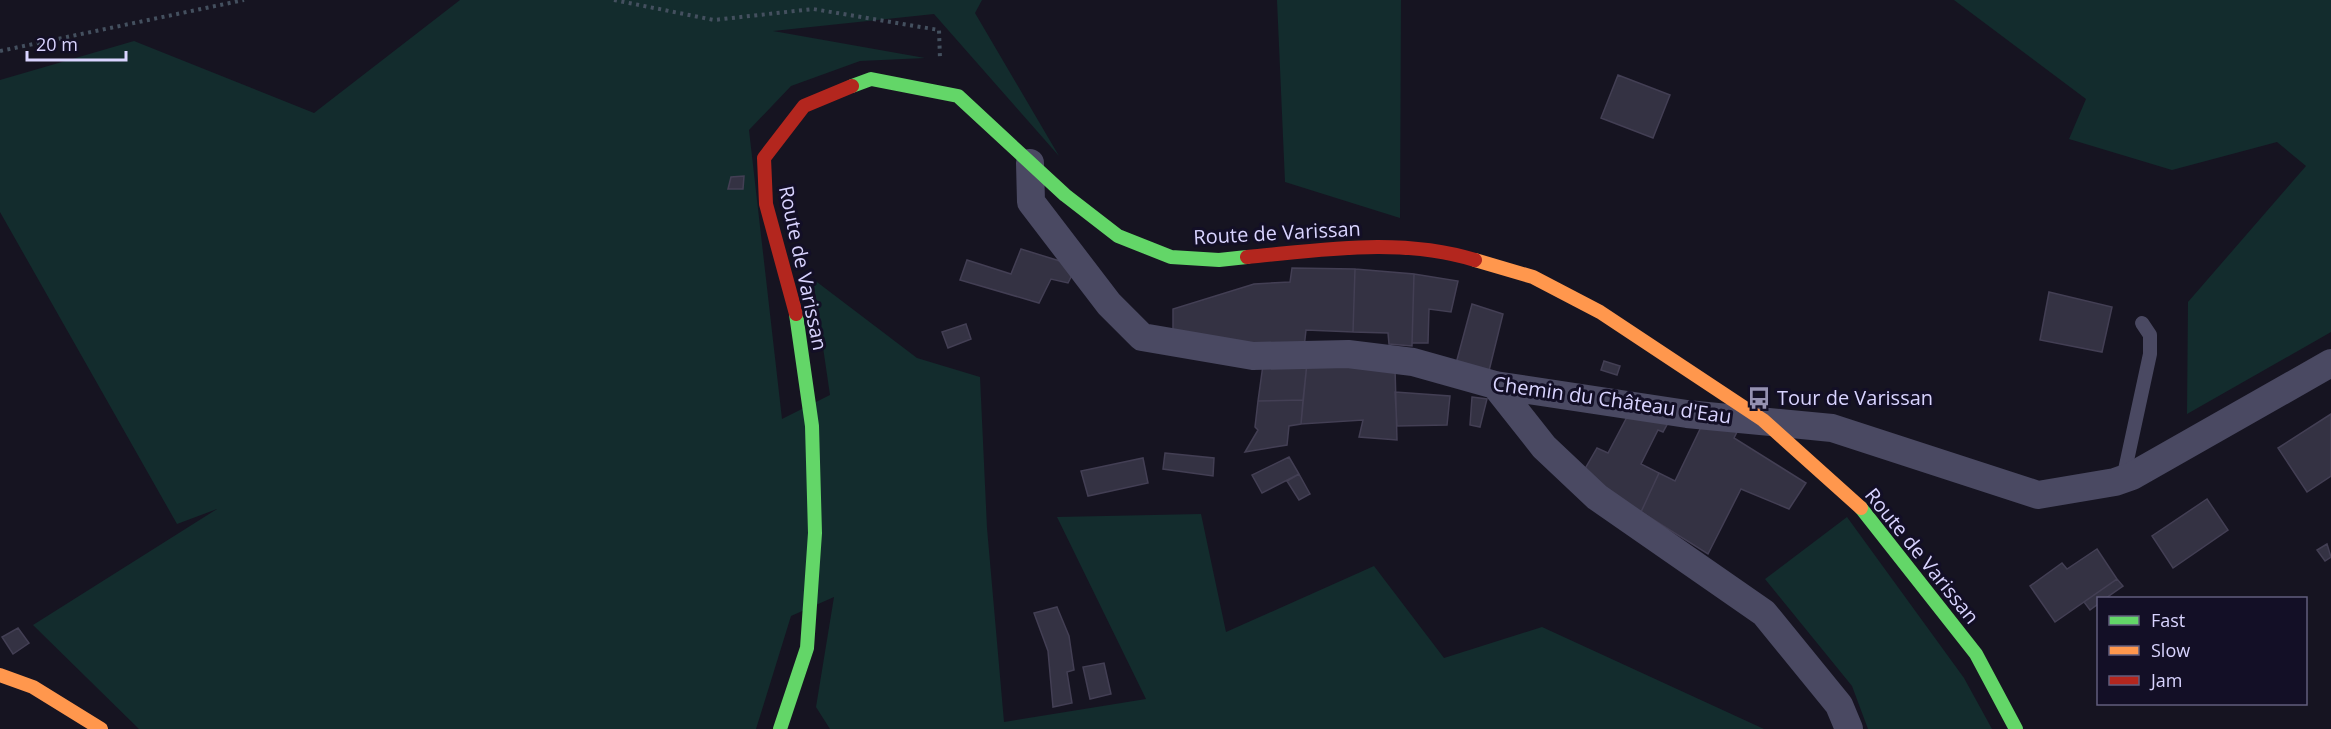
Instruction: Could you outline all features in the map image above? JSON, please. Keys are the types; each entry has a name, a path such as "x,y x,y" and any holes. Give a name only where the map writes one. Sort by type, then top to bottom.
{"street":[{"name":"Route de Varissan","path":"780,729 807,648 815,533 812,426 796,315 766,204 764,158 804,106 871,79 958,96 1065,195 1118,236 1171,257 1219,260 1353,247 1413,246 1463,256 1533,277 1600,312 1763,420 1865,511 1976,654 2016,729"},
{"name":"Chemin du Château d'Eau","path":"1030,163 1031,202 1110,304 1142,337 1253,356 1348,354 1413,362 1494,385 1687,414 1832,428 2038,495 2123,479 2331,363"},
{"path":"1494,385 1544,447 1597,497 1764,614 1839,705 1849,729"},
{"path":"0,675 33,687 101,729"}],"lane":[{"path":"2123,479 2150,354 2150,335 2142,323"}],"path":[{"path":"0,51 244,0"},
{"path":"614,0 714,20 813,9 939,30 942,93"}],"green space":[{"path":"460,0 982,0 975,13 1059,156 934,14 773,31 925,58 860,61 791,86 749,130 782,419 830,395 813,279 917,358 980,377 987,528 1004,722 1146,699 1057,517 1201,514 1226,632 1374,566 1444,658 1542,627 1764,729 830,729 816,707 834,597 791,616 756,729 139,729 33,625 217,509 177,524 0,212 0,80 134,41 314,113"},
{"path":"1277,0 1401,0 1400,218 1285,182"},
{"path":"1954,0 2331,0 2331,332 2187,414 2188,302 2306,166 2277,142 2172,170 2069,139 2086,99"},
{"path":"1847,517 1964,678 1992,729 1868,729 1852,686 1765,579"}],"building":[{"path":"1618,75 1670,95 1653,138 1601,118"},
{"path":"744,176 743,189 728,189 731,177"},
{"path":"1021,249 1063,262 1073,273 1068,283 1051,279 1039,303 960,280 967,260 1011,274"},
{"path":"1292,268 1355,269 1353,332 1306,330 1304,348 1173,336 1173,309 1254,284 1290,282"},
{"path":"1355,269 1414,274 1412,346 1389,344 1388,333 1353,332"},
{"path":"1414,274 1458,281 1451,312 1429,309 1428,343 1412,343"},
{"path":"2049,292 2112,307 2102,352 2040,340"},
{"path":"1472,304 1503,314 1487,379 1454,371"},
{"path":"966,324 971,339 948,348 942,332"},
{"path":"1604,361 1620,366 1617,375 1601,370"},
{"path":"1307,363 1395,368 1397,440 1359,437 1363,420 1301,424"},
{"path":"1307,363 1303,400 1258,401 1263,365"},
{"path":"1395,392 1450,396 1447,425 1397,426"},
{"path":"1472,397 1487,399 1480,427 1470,425"},
{"path":"1303,400 1301,424 1289,426 1287,445 1245,452 1258,430 1255,427 1258,401"},
{"path":"2331,414 2331,476 2307,492 2278,448"},
{"path":"1628,415 1669,421 1663,432 1658,430 1641,464 1659,473 1641,512 1582,474 1597,448 1608,453"},
{"path":"1702,425 1738,430 1734,438 1806,483 1789,509 1741,489 1708,554 1641,512 1659,473 1675,481"},
{"path":"1165,453 1214,458 1213,476 1163,469"},
{"path":"1289,457 1299,474 1262,493 1252,475"},
{"path":"1143,458 1148,483 1088,496 1081,471"},
{"path":"1299,474 1310,494 1299,500 1287,481"},
{"path":"2207,499 2228,530 2173,568 2152,536"},
{"path":"2327,544 2331,557 2325,561 2317,550"},
{"path":"2097,549 2117,579 2055,622 2030,586 2062,563 2067,569"},
{"path":"2117,579 2123,586 2107,597 2097,597 2097,605 2090,610 2084,602"},
{"path":"1057,607 1069,636 1074,670 1067,672 1072,703 1053,707 1048,651 1034,613"},
{"path":"18,628 29,643 13,654 2,637"},
{"path":"1104,663 1111,694 1090,699 1083,667"}],"traffic: fast":[{"path":"852,86 871,79 958,96 1065,195 1118,236 1171,257 1219,260 1247,257"},
{"path":"780,729 807,648 815,533 812,426 796,314"},
{"path":"1861,508 1976,654 2016,729"}],"traffic: slow":[{"path":"1475,260 1533,277 1600,312 1763,420 1861,508"},
{"path":"0,675 33,687 101,729"}],"traffic: jam":[{"path":"796,314 766,204 764,158 804,106 852,86"},
{"path":"1247,257 1361,247 1390,247 1447,253 1475,260"}],"place":[{"name":"Tour de Varissan","path":"1759,398"}]}
